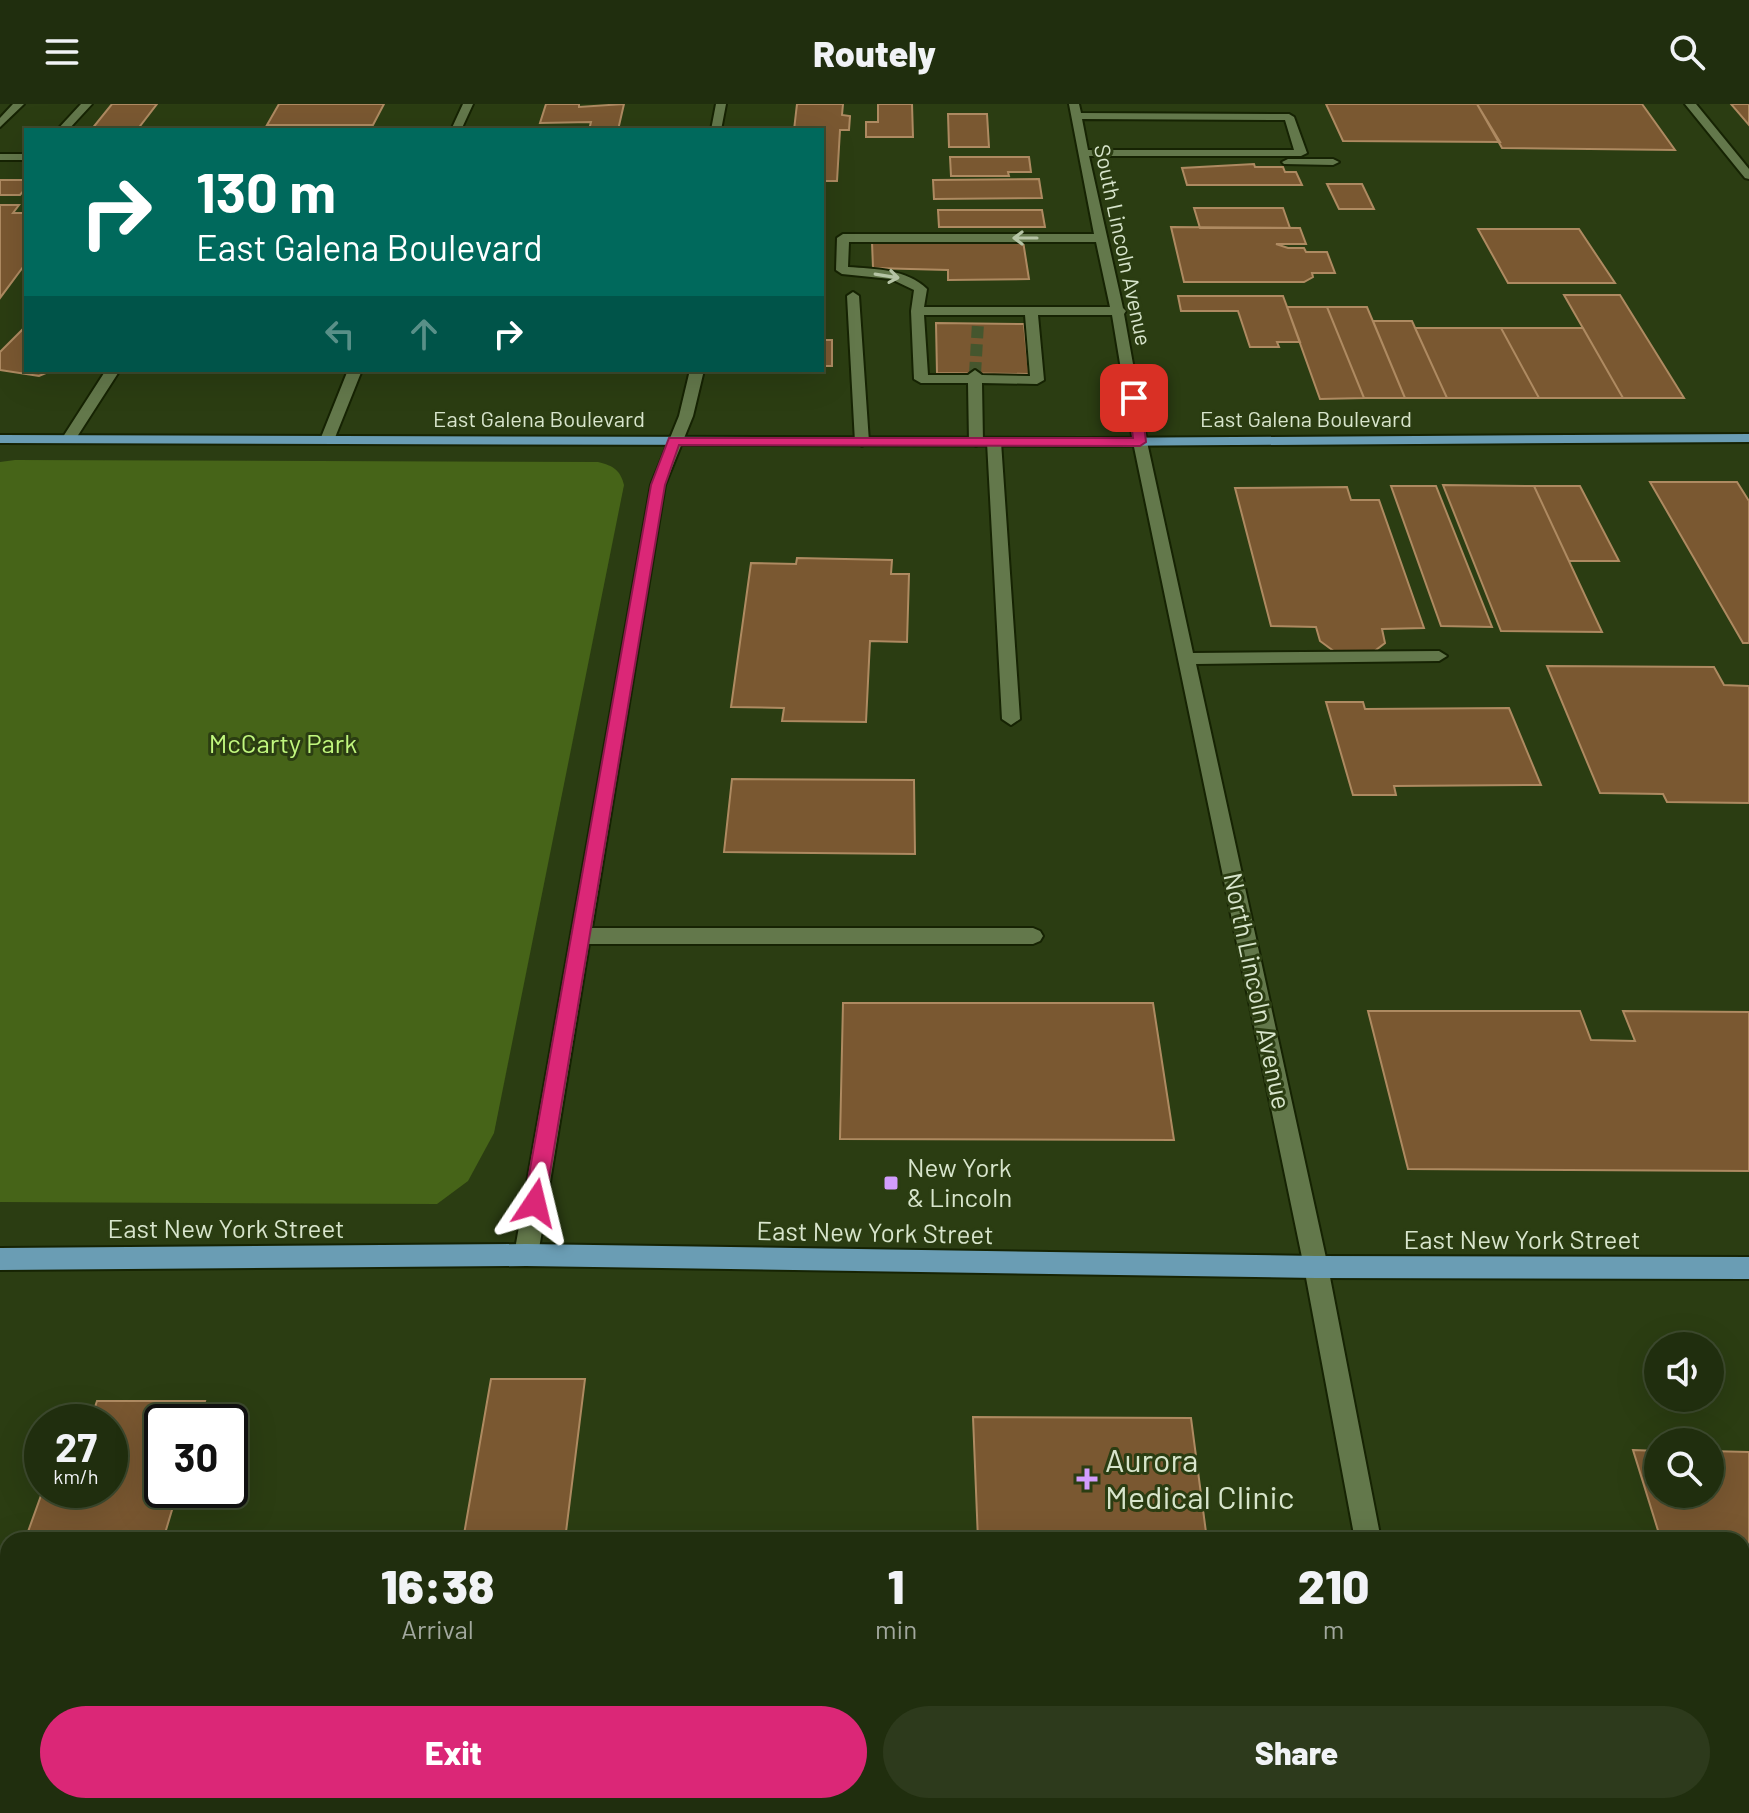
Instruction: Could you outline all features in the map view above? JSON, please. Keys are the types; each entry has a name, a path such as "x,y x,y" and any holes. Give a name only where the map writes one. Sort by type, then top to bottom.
{"main road":[{"name":"East Galena Boulevard","path":"0,439 1747,441"},
{"name":"East New York Street","path":"0,1259 526,1255 1316,1267 1749,1268"}],"street":[{"path":"0,124 19,104"},
{"path":"64,128 87,104"},
{"path":"457,128 468,104"},
{"path":"716,128 721,104"},
{"path":"1690,104 1749,176"},
{"path":"1075,110 1289,117 1301,153 1083,158"},
{"name":"South Lincoln Avenue","path":"1075,110 1083,158 1120,311 1140,442"},
{"path":"0,157 24,157"},
{"path":"1083,158 1333,162"},
{"path":"1031,311 1037,380 975,376 921,379 917,311 921,289 913,282 895,276 842,270 843,238 1103,238"},
{"path":"853,296 862,442"},
{"path":"917,311 978,317 1031,311 1120,311"},
{"path":"68,440 112,372"},
{"path":"327,440 354,372"},
{"path":"526,1255 658,485 686,416 697,372"},
{"path":"975,376 976,442"},
{"path":"994,442 1011,719"},
{"name":"North Lincoln Avenue","path":"1140,442 1316,1267 1366,1532"},
{"path":"1186,659 1439,656"},
{"path":"581,936 1033,936"}],"green space":[{"name":"McCarty Park","path":"0,462 598,462 618,472 624,485 494,1133 468,1181 437,1204 0,1202"}],"building":[{"path":"112,104 157,104 139,128 93,128"},
{"path":"279,104 384,104 373,125 267,125"},
{"path":"546,104 579,104 579,107 624,104 618,128 590,128 591,122 540,123"},
{"path":"797,104 843,104 842,115 850,116 849,130 840,130 837,181 824,181 824,128 794,128"},
{"path":"878,104 912,104 913,137 866,137 866,122 878,122"},
{"path":"1326,104 1477,104 1500,142 1343,141"},
{"path":"1477,104 1642,104 1675,150 1502,148"},
{"path":"1731,104 1749,104 1749,125"},
{"path":"948,114 987,114 989,147 949,147"},
{"path":"950,157 1029,157 1031,172 1008,172 1009,176 951,176"},
{"path":"1254,164 1255,167 1283,167 1285,172 1296,172 1302,185 1187,185 1182,168"},
{"path":"1039,179 1042,198 934,199 933,180"},
{"path":"0,180 24,180 24,190 20,195 0,195"},
{"path":"1327,184 1362,184 1374,209 1339,209"},
{"path":"0,205 19,205 13,213 24,213 24,266 0,298"},
{"path":"1194,208 1283,208 1290,228 1200,228"},
{"path":"938,210 1042,210 1045,227 939,227"},
{"path":"1171,227 1300,228 1306,244 1276,244 1304,248 1306,252 1327,252 1335,273 1312,273 1313,277 1304,282 1184,282"},
{"path":"1478,229 1579,229 1615,283 1508,283"},
{"path":"1023,241 1029,279 948,280 948,270 873,268 872,242"},
{"path":"1564,295 1620,295 1684,398 1623,398"},
{"path":"1178,296 1283,296 1300,342 1277,342 1279,347 1250,347 1238,311 1181,311"},
{"path":"1287,307 1327,307 1364,398 1320,399"},
{"path":"1327,307 1367,307 1405,398 1364,398"},
{"path":"1373,321 1412,321 1447,398 1405,398"},
{"path":"936,323 1024,324 1029,374 937,373"},
{"path":"24,328 24,372 48,372 39,376 0,370 0,352"},
{"path":"1415,328 1501,328 1539,398 1447,398"},
{"path":"1501,328 1583,328 1623,398 1539,398"},
{"path":"824,340 832,340 832,366 824,366"},
{"path":"1650,482 1737,482 1749,501 1749,643 1743,643"},
{"path":"1443,485 1534,486 1602,632 1501,631"},
{"path":"1391,486 1436,486 1492,627 1441,626"},
{"path":"1534,486 1580,486 1619,561 1569,561"},
{"path":"1347,487 1351,500 1379,500 1424,628 1382,629 1385,643 1372,653 1335,652 1320,641 1316,627 1271,626 1235,488"},
{"path":"797,558 892,560 891,574 909,574 907,642 870,641 866,722 782,721 784,708 731,707 751,563 796,564"},
{"path":"1547,666 1714,667 1724,685 1749,686 1749,803 1667,802 1663,794 1600,793"},
{"path":"1326,702 1363,702 1365,709 1509,708 1541,785 1394,786 1396,795 1353,795"},
{"path":"732,779 914,780 915,854 724,852"},
{"path":"843,1003 1153,1003 1174,1140 840,1139"},
{"path":"1368,1011 1580,1011 1591,1040 1635,1041 1623,1011 1749,1012 1749,1171 1408,1169"},
{"path":"491,1379 585,1379 566,1532 464,1532"},
{"path":"97,1401 205,1401 204,1404 144,1404 144,1508 173,1508 165,1532 28,1532 37,1508 128,1508 128,1404 96,1404"},
{"name":"Aurora Medical Clinic","path":"973,1417 1191,1418 1206,1532 978,1532"},
{"path":"1633,1450 1644,1450 1644,1485"},
{"path":"1724,1451 1749,1452 1749,1532 1659,1532 1651,1508 1724,1508"}],"tunnel":[{"path":"975,374 978,323"}],"place":[{"name":"New York & Lincoln","path":"891,1183"},
{"name":"Aurora Medical Clinic","path":"1087,1479"}],"route":[{"path":"535,1203 658,485 674,441 1140,442 1134,398"}]}
